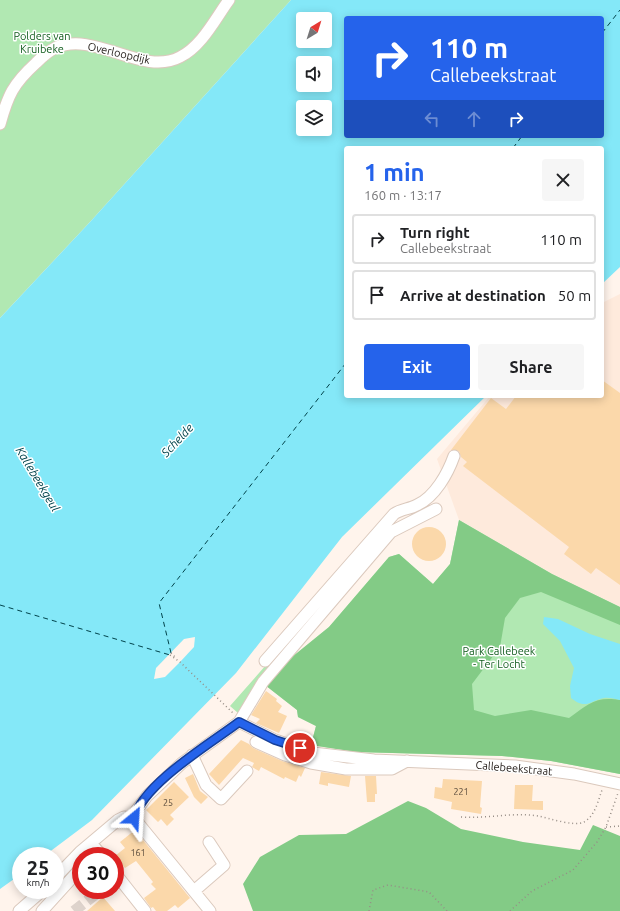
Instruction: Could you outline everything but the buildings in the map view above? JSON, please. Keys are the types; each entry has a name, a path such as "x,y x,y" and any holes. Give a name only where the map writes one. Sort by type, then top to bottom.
{"street":[{"name":"Overloopdijk","path":"0,124 8,97 17,81 38,61 55,48 66,45 88,45 144,60 164,62 180,57 192,48 202,38 229,0"},
{"path":"134,818 136,811 147,796 192,755 206,747 239,722 268,676 391,532 400,526 435,490 449,471 454,456"},
{"path":"265,661 394,514 399,510 419,505"},
{"path":"400,526 413,522 436,509"},
{"name":"Callebeekstraat","path":"239,722 275,740 313,753 374,760 408,760 515,766 554,771 620,784"},
{"path":"256,742 285,755 311,763 346,769 392,770 408,760"},
{"path":"192,755 206,785 221,799 247,771"},
{"path":"98,847 118,820 124,817 134,818 210,911"},
{"path":"194,890 224,865 209,842"},
{"path":"64,869 72,860"},
{"path":"42,911 72,878"},
{"path":"124,884 145,911"},
{"path":"19,911 33,899"}],"path":[{"path":"171,654 222,702 234,714 239,722"},
{"path":"461,816 482,818 514,814 537,816 577,824 583,822 593,813 606,781"},
{"path":"510,911 532,891 573,870 597,842 606,827 620,788"},
{"path":"606,827 620,826"},
{"path":"369,911 373,890 388,885 429,892 447,911"}],"shaded area":[{"path":"620,294 620,607 552,574 459,520 437,459 488,398 604,398 604,302"}],"green space":[{"name":"Polders van Kruibeke","path":"0,0 291,0 90,222 0,318"},
{"name":"Park Callebeek - Ter Locht","path":"459,520 552,574 620,607 620,774 551,761 502,756 356,752 311,745 316,726 298,717 297,710 265,685 281,666 329,627 389,557 399,554 433,584 450,564"},
{"name":"Park Callebeek - Ter Locht","path":"459,520 552,574 620,607 620,625 541,592 520,598 505,618 500,647 472,684 474,710 495,716 531,710 569,718 587,705 598,700 620,700 620,774 551,761 502,756 356,752 311,745 316,726 298,717 297,710 265,685 281,666 329,627 389,557 399,554 433,584 450,564"},
{"path":"266,665 269,667 238,713 230,706"},
{"path":"408,801 426,808 461,829 523,842 580,850 593,825 620,836 620,911 253,911 243,884 260,857 299,835 346,834"}],"water":[{"path":"291,0 620,0 620,267 604,282 604,146 344,146 344,398 484,398 342,537 236,673 92,820 56,847 12,847 12,880 0,889 0,318 90,222"},
{"path":"544,617 558,619 590,634 620,644 620,700 606,698 584,704 576,702 571,698 570,686 574,668 560,641 543,624"}],"pier":[{"path":"195,637 194,647 180,662 165,677 154,679 156,668 184,639"}],"ferry route":[{"path":"604,30 620,10"},
{"path":"514,146 520,138"},
{"path":"171,653 159,603 344,366"},
{"path":"0,605 170,655"}],"tunnel":[{"path":"74,911 89,899"}],"route":[{"path":"134,818 136,811 147,796 182,763 239,722 275,740 300,748"}],"water label":[{"name":"Schelde","path":"177,440"},
{"name":"Kallebeekgeul","path":"38,479"}]}
